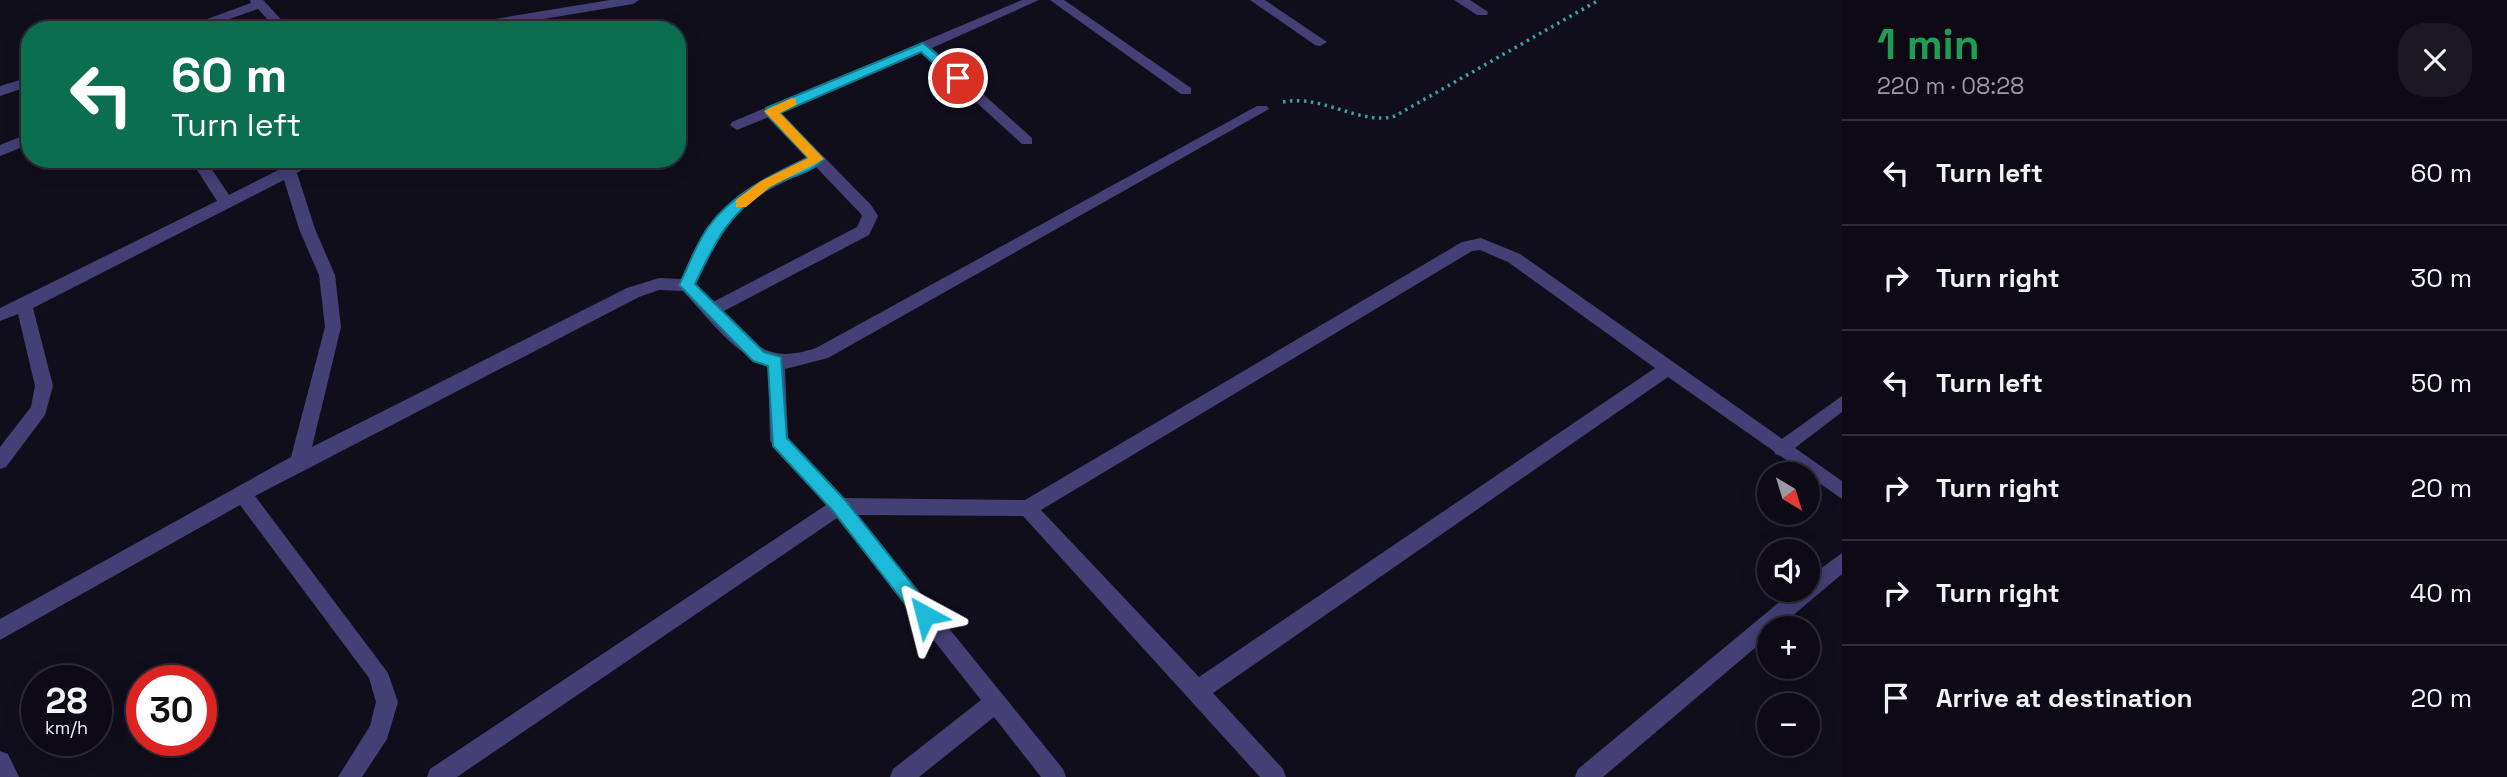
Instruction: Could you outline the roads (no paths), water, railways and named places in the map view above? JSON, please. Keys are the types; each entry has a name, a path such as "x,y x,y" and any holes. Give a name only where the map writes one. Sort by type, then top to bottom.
{"street":[{"path":"506,21 633,0"},
{"path":"737,125 1033,0"},
{"path":"1056,0 1186,91"},
{"path":"1256,0 1320,42"},
{"path":"1460,0 1482,12"},
{"path":"207,21 258,2 276,21"},
{"path":"923,47 1027,141"},
{"path":"0,91 21,84"},
{"path":"0,630 299,462 633,292 659,284 687,285 758,356 776,362 797,361 822,353 1262,109"},
{"path":"712,310 863,231 869,224 870,216 866,209 771,111"},
{"path":"0,151 21,142"},
{"path":"687,285 714,229 732,211 765,184 817,159"},
{"path":"203,168 226,202"},
{"path":"0,315 293,168"},
{"path":"289,170 307,229 327,275 333,327 299,462"},
{"path":"438,777 839,506 1027,508 1468,246 1481,244 1514,258 1842,491"},
{"path":"0,461 39,410 44,386 24,305"},
{"path":"776,362 779,441 839,506 1055,777"},
{"path":"1197,691 1668,368"},
{"path":"242,493 378,673 387,702 379,731 349,777"},
{"path":"1027,508 1275,777"},
{"path":"1586,777 1842,562"},
{"path":"901,777 994,703"},
{"path":"0,762 8,777"}],"lane":[{"path":"1781,449 1842,403"}]}
